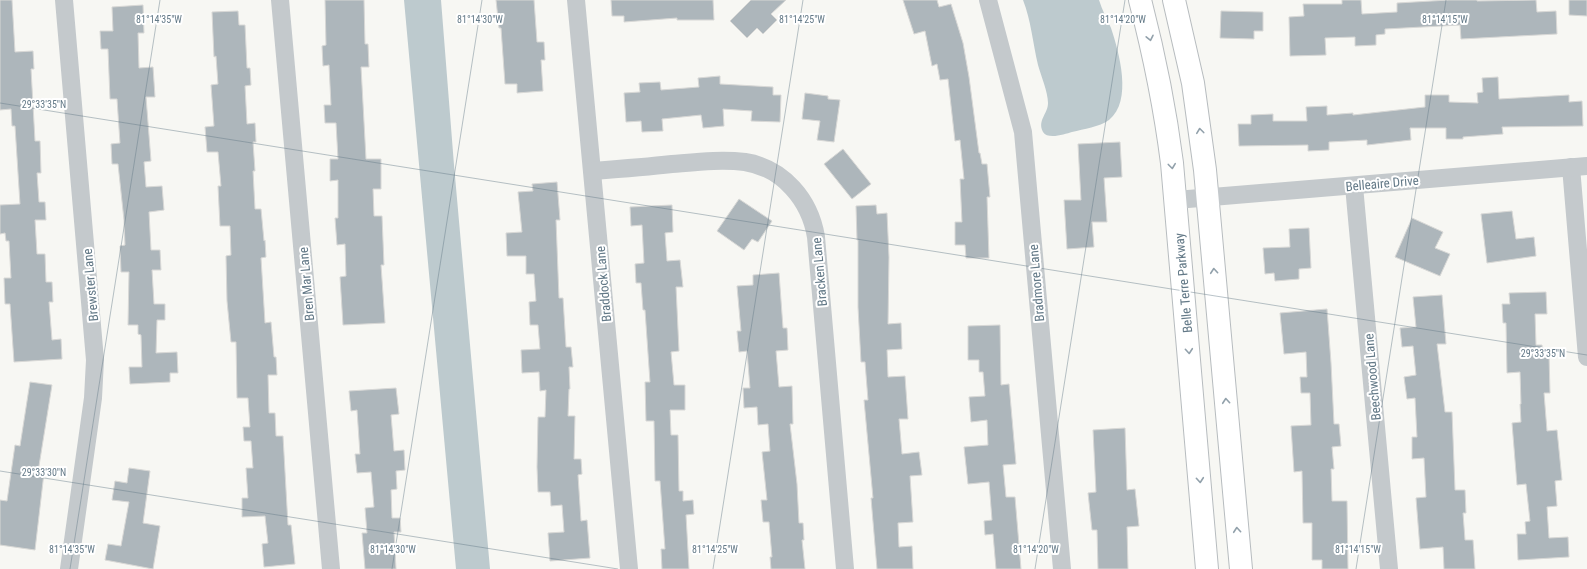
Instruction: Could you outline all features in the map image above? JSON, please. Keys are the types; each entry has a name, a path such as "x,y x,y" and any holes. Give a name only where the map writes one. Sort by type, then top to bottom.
{"main road":[{"name":"Belle Terre Parkway","path":"1140,0 1169,137 1176,200 1207,569"},
{"path":"1174,0 1193,83 1205,170 1241,569"}],"street":[{"name":"Brewster Lane","path":"64,0 95,360 93,398 69,569"},
{"name":"Bren Mar Lane","path":"280,0 331,569"},
{"name":"Braddock Lane","path":"576,0 629,569"},
{"name":"Bradmore Lane","path":"988,0 1023,132 1062,569"},
{"name":"Bracken Lane","path":"593,171 711,161 745,162 771,172 783,180 795,190 804,202 810,213 816,237 845,569"},
{"name":"Belleaire Drive","path":"1176,200 1579,167"},
{"path":"1579,167 1587,357"},
{"name":"Beechwood Lane","path":"1354,186 1389,569"}],"shaded area":[{"path":"404,0 441,0 454,165 490,569 456,569"},
{"path":"1023,0 1099,0 1111,28 1122,76 1121,101 1116,112 1109,120 1096,126 1061,135 1049,136 1043,132 1041,124 1048,107 1048,99 1038,65 1030,24"}],"building":[{"path":"0,0 12,0 15,52 33,51 34,69 31,69 35,141 40,141 41,173 37,173 39,202 45,202 46,220 35,220 37,254 45,254 46,282 52,282 53,302 49,302 52,340 61,339 62,359 14,362 10,304 5,304 4,278 11,278 9,241 6,241 5,233 0,234 0,205 20,204 15,126 12,126 11,109 0,110"},
{"path":"325,0 364,0 365,44 368,44 369,67 361,67 366,159 381,159 381,189 373,189 374,216 382,216 384,265 381,265 385,323 343,325 340,277 346,276 345,244 337,245 335,218 338,218 338,180 330,181 330,159 338,159 336,123 325,123 324,105 331,105 329,65 323,66 322,46 326,45"},
{"path":"496,0 534,0 537,42 544,42 545,60 541,60 543,91 517,93 517,84 505,84 501,28 499,28"},
{"path":"611,0 713,0 714,20 677,20 677,18 624,22 624,16 612,16"},
{"path":"751,0 786,0 771,14 777,20 763,34 757,28 747,38 730,21"},
{"path":"903,0 937,0 939,7 951,4 963,43 979,153 982,164 987,164 990,197 987,197 989,258 966,258 965,245 955,245 955,222 962,222 960,179 964,179 960,140 955,141 948,79 940,80 937,64 932,66 925,31 914,34"},
{"path":"1342,0 1361,0 1362,14 1397,12 1397,3 1449,0 1536,0 1537,12 1556,11 1557,34 1461,39 1460,25 1385,29 1385,34 1376,35 1376,45 1355,46 1355,37 1325,38 1326,55 1290,56 1289,17 1304,16 1303,4 1342,4"},
{"path":"1569,0 1587,0 1587,16 1569,15"},
{"path":"143,5 144,33 138,33 139,68 153,67 155,97 146,97 151,161 144,162 146,187 162,186 164,210 149,212 151,250 160,250 161,270 152,270 154,304 165,304 165,320 157,320 156,353 177,352 178,373 170,373 170,382 130,384 129,367 142,367 141,335 138,334 138,325 128,325 129,272 121,272 120,246 125,245 124,220 118,164 112,164 111,144 120,143 117,99 110,99 108,49 101,49 100,31 113,31 112,7"},
{"path":"238,11 239,25 245,25 247,68 250,68 251,85 245,86 247,124 255,123 256,142 253,142 255,171 253,171 255,209 261,209 264,241 265,240 266,257 261,258 265,323 271,322 274,357 276,357 277,375 268,375 269,413 275,413 276,436 283,436 288,525 291,525 295,564 264,567 262,544 268,543 265,516 242,517 242,498 248,498 246,468 253,468 251,441 244,441 243,427 250,427 248,398 237,398 236,342 231,342 227,301 226,256 231,255 230,226 220,226 218,186 221,186 218,152 207,152 205,127 214,126 211,85 218,84 216,56 214,57 212,12"},
{"path":"1221,11 1263,12 1263,31 1254,31 1254,39 1220,38"},
{"path":"720,76 720,84 773,87 773,95 781,95 780,122 751,121 752,111 723,109 724,126 703,128 701,115 662,119 663,131 642,132 641,121 626,122 624,93 640,92 639,83 660,82 661,90 699,87 698,78"},
{"path":"1498,77 1499,99 1569,95 1569,102 1582,101 1583,126 1502,127 1503,134 1463,137 1463,139 1446,139 1446,128 1410,128 1411,140 1367,145 1367,140 1329,142 1329,150 1308,151 1308,145 1239,146 1238,124 1251,124 1251,115 1273,114 1273,121 1307,121 1306,107 1327,106 1327,115 1353,113 1353,115 1425,107 1425,95 1449,95 1449,102 1478,103 1477,93 1483,92 1482,78"},
{"path":"805,93 828,96 828,99 840,100 834,142 817,140 820,121 802,119"},
{"path":"1120,142 1122,177 1104,178 1107,222 1092,222 1094,247 1067,249 1064,200 1081,200 1078,144"},
{"path":"843,149 871,184 852,199 824,164"},
{"path":"557,182 560,220 556,220 559,298 563,298 566,347 571,347 573,367 569,367 570,389 568,416 575,416 574,459 581,459 582,474 578,475 581,521 587,520 590,558 550,561 548,533 564,532 562,505 551,506 550,492 538,492 538,417 545,417 546,390 540,391 539,372 522,373 521,350 540,349 538,325 530,325 529,302 536,301 534,274 526,274 526,256 507,256 506,233 522,232 518,192 533,191 532,184"},
{"path":"739,199 772,221 758,242 752,239 744,250 717,231"},
{"path":"672,205 673,232 665,233 667,261 680,260 683,287 676,287 679,351 671,352 674,385 685,385 685,410 670,410 671,435 678,435 679,491 683,491 683,501 693,500 694,514 686,515 689,569 662,569 661,549 665,549 660,481 655,481 654,421 646,421 645,382 650,382 645,310 643,310 641,283 636,283 635,264 644,263 642,225 631,226 630,207"},
{"path":"876,205 877,214 887,213 889,257 888,324 901,323 902,349 887,350 888,377 905,376 908,419 899,419 902,454 919,452 922,475 910,476 913,522 898,523 899,547 912,546 913,569 877,569 871,498 873,498 864,400 868,400 865,362 861,362 858,307 858,240 856,206"},
{"path":"1512,211 1516,239 1534,237 1536,256 1487,263 1481,214"},
{"path":"1412,218 1443,232 1435,248 1450,254 1440,276 1395,257"},
{"path":"1309,228 1311,268 1299,269 1299,279 1275,281 1274,273 1265,274 1263,248 1290,247 1289,229"},
{"path":"779,273 783,328 787,328 788,350 776,351 779,387 792,386 793,424 790,424 797,484 799,523 803,523 804,540 802,540 805,569 771,569 770,557 772,557 769,522 763,522 761,500 767,500 762,452 770,451 768,424 758,425 757,407 744,408 743,388 750,388 747,351 739,352 737,331 741,331 737,286 753,285 753,275"},
{"path":"1546,292 1547,314 1535,314 1536,345 1542,345 1543,355 1549,355 1550,393 1544,393 1547,431 1557,430 1562,480 1555,481 1557,506 1547,507 1549,538 1568,537 1569,557 1518,560 1517,534 1526,534 1525,522 1530,521 1526,484 1517,485 1512,423 1521,422 1520,372 1507,373 1506,323 1503,323 1502,304 1510,304 1509,293"},
{"path":"1442,295 1446,344 1437,344 1445,412 1452,412 1455,490 1465,490 1466,513 1463,513 1465,540 1473,540 1475,569 1444,569 1443,547 1420,549 1416,498 1426,497 1424,458 1412,459 1412,437 1417,437 1415,398 1407,399 1404,377 1416,375 1413,346 1402,347 1400,328 1416,327 1413,297"},
{"path":"1327,309 1334,424 1339,424 1341,446 1332,447 1334,469 1331,469 1332,501 1347,501 1348,569 1322,569 1322,560 1312,560 1312,523 1303,523 1302,471 1294,472 1291,426 1311,425 1310,393 1301,393 1300,377 1307,377 1306,352 1284,354 1280,313"},
{"path":"1000,325 1001,385 1009,384 1016,464 1003,465 1006,497 1015,497 1021,569 996,569 993,534 985,535 984,521 992,520 989,482 968,484 964,447 988,445 987,420 971,422 969,397 985,396 983,372 979,372 979,360 968,360 968,326"},
{"path":"30,382 52,385 38,472 44,473 35,550 0,545 0,500 7,501 15,445 20,446"},
{"path":"396,388 399,414 391,415 394,451 404,450 405,470 396,471 397,489 391,490 392,518 400,518 401,532 394,532 396,569 365,569 362,533 367,533 365,508 374,507 371,472 357,473 355,454 360,454 357,410 351,411 349,391"},
{"path":"1125,428 1127,490 1135,489 1139,526 1127,527 1128,569 1098,569 1097,530 1092,530 1088,493 1096,492 1093,430"},
{"path":"129,468 150,471 143,523 160,526 153,569 105,560 108,544 121,546 129,502 112,500 115,481 127,483"}]}
